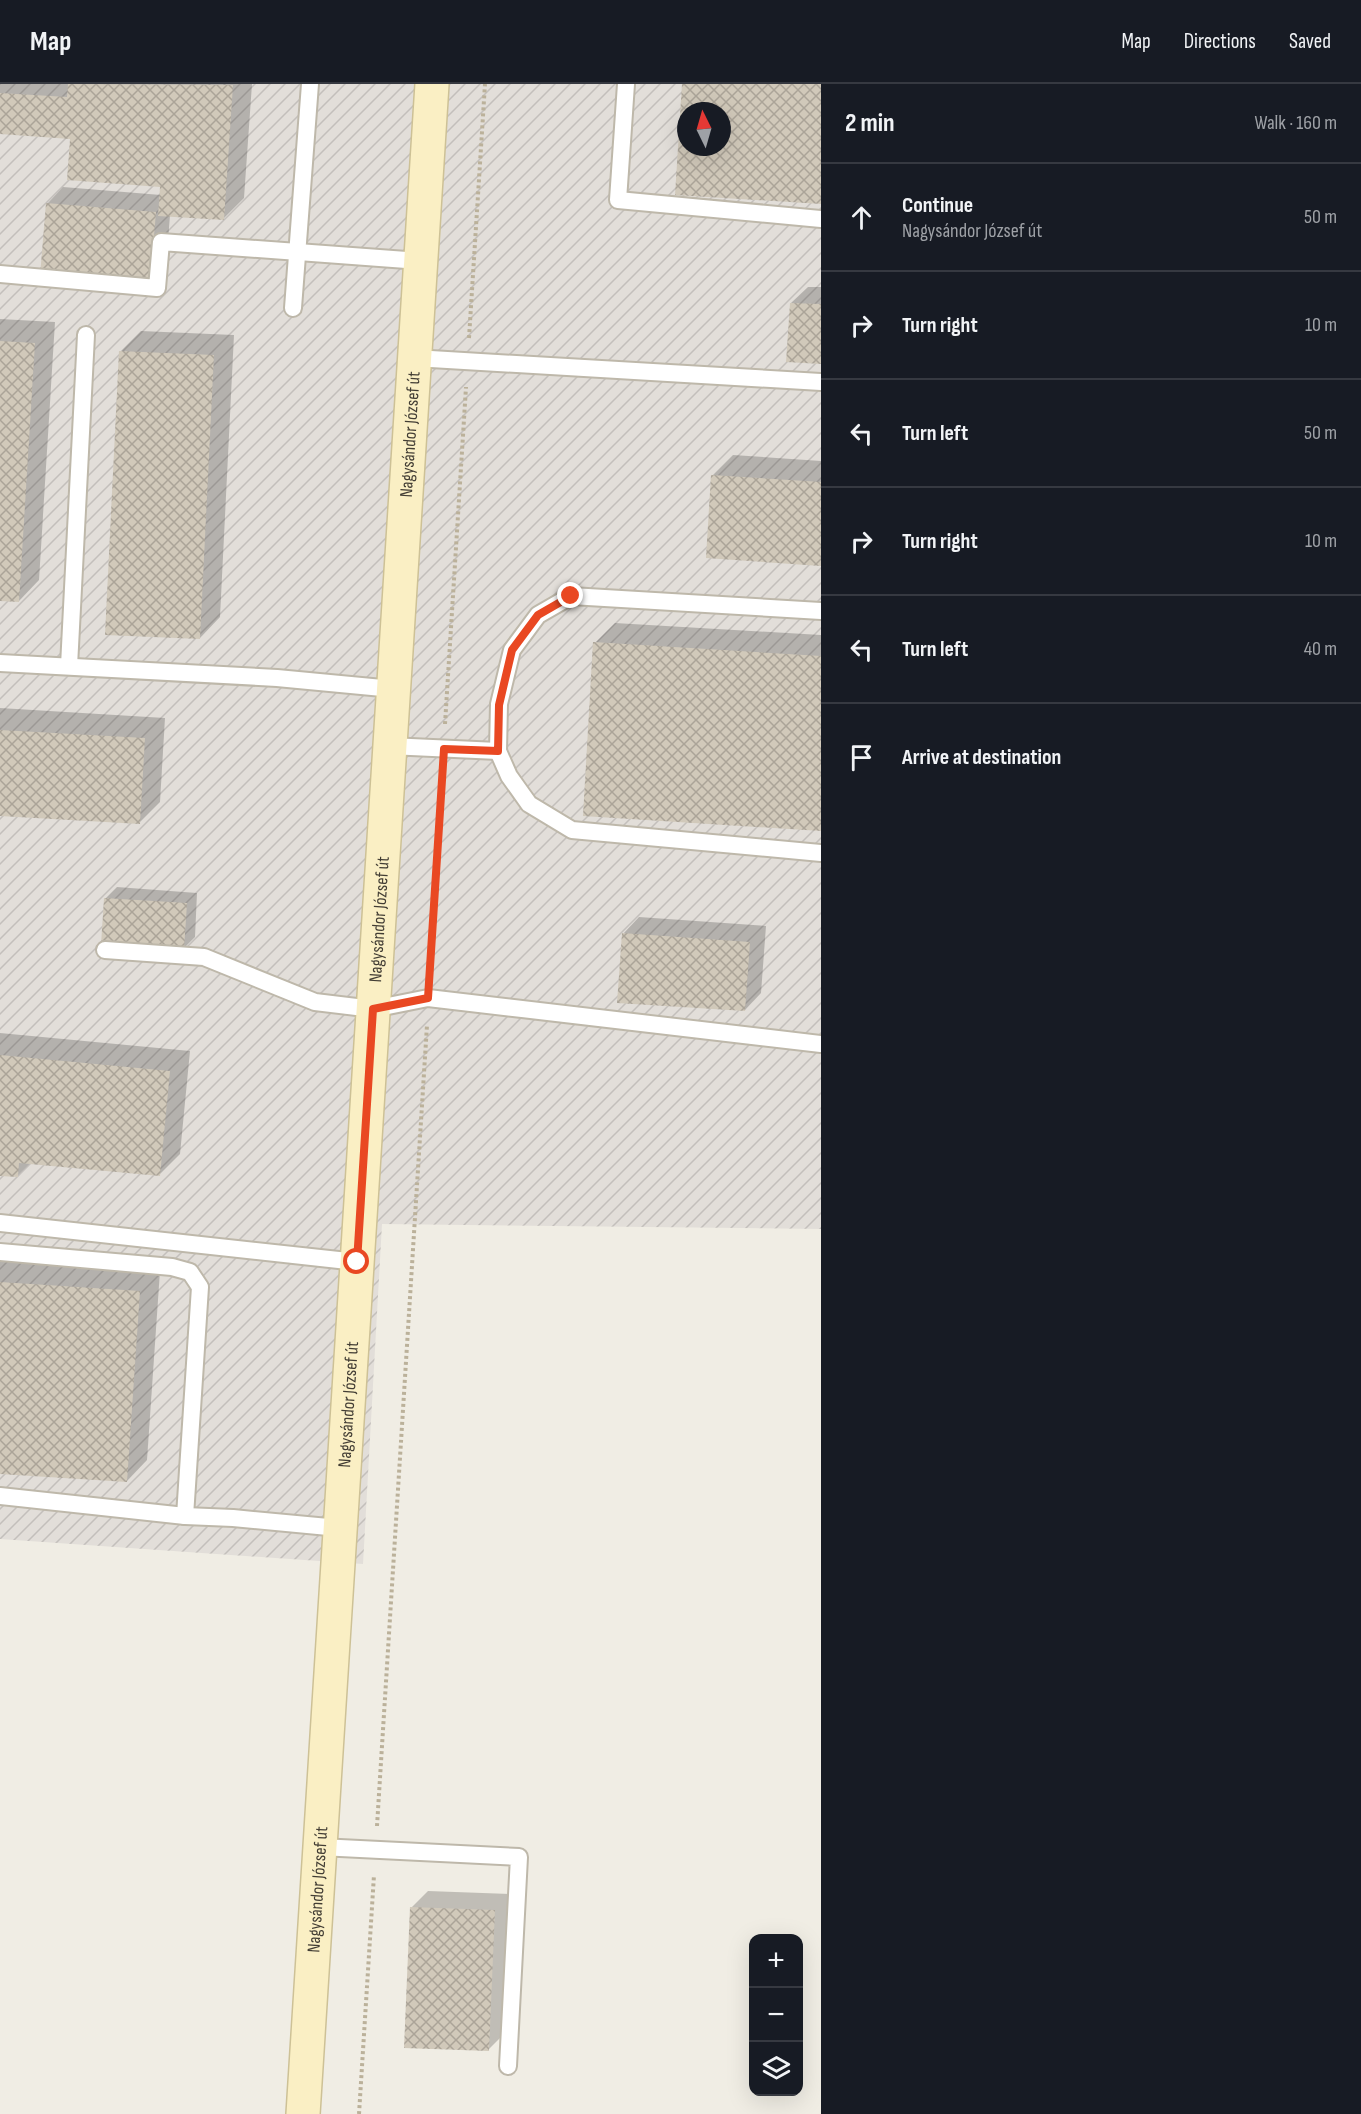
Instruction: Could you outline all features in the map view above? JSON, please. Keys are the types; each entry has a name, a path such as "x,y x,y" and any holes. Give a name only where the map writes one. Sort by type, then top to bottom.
{"street":[{"name":"Nagysándor József út","path":"303,2114 432,84"}],"lane":[{"path":"293,308 310,84"},
{"path":"626,84 618,200 821,219"},
{"path":"0,274 157,288 161,242 420,261"},
{"path":"69,666 86,335"},
{"path":"414,358 821,382"},
{"path":"821,611 571,596 538,615 512,650 499,705 498,751 509,776 529,804 572,830 821,853"},
{"path":"0,663 277,678 393,689"},
{"path":"389,746 498,751"},
{"path":"105,950 204,957 315,1002 373,1009 428,998 821,1044"},
{"path":"0,1223 357,1262"},
{"path":"0,1252 172,1267 190,1272 200,1287 200,1298 185,1515"},
{"path":"0,1496 339,1528"},
{"path":"320,1847 519,1857 508,2066"}],"path":[{"path":"359,2114 485,84"}],"shaded area":[{"path":"0,84 821,84 821,1229 382,1224 363,1564 0,1539"}],"building":[{"path":"68,84 233,85 224,220 158,216 160,187 67,180 70,139 0,134 0,93 67,97"},
{"path":"682,84 821,84 821,204 675,195 677,156 731,156 731,102 681,102"},
{"path":"46,203 156,212 150,285 40,276"},
{"path":"790,303 821,304 821,364 786,362"},
{"path":"0,341 35,343 19,602 0,601"},
{"path":"119,351 214,355 200,639 105,635"},
{"path":"711,475 821,482 821,566 706,558"},
{"path":"593,642 821,656 821,831 583,816"},
{"path":"0,730 145,738 140,824 0,816"},
{"path":"104,898 187,903 184,950 101,945"},
{"path":"622,933 750,942 745,1011 617,1003"},
{"path":"0,1055 170,1071 160,1176 19,1163 18,1177 0,1176"},
{"path":"0,1282 140,1291 127,1482 0,1474"},
{"path":"410,1907 495,1910 489,2051 404,2048"}],"route":[{"path":"357,1262 373,1009 428,998 444,749 498,751 499,705 512,650 538,615 571,596"}]}
